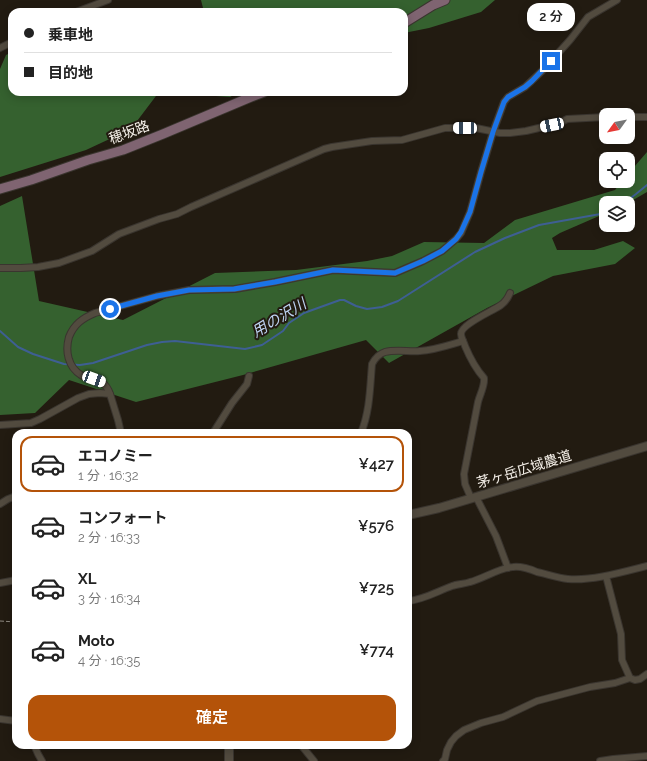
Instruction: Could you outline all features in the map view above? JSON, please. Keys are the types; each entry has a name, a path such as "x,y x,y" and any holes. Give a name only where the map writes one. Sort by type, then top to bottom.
{"main road":[{"path":"408,21 433,5 445,0"},
{"name":"穂坂路","path":"0,189 123,150 251,96"}],"street":[{"path":"87,8 108,0"},
{"path":"120,429 107,388 102,382 82,376 72,367 67,353 68,342 71,332 78,322 86,316 95,313 157,296 189,290 234,289 333,270 395,273 423,261 446,248 461,232 470,212 493,132 504,102 508,97 525,87 542,71 570,40 588,17 617,0"},
{"path":"0,268 38,267 59,263 86,254 119,234 177,214 316,152 332,147 381,140 402,140 445,128 476,128 500,133 521,132 560,123 567,119 599,117"},
{"path":"635,117 647,117"},
{"path":"508,568 496,536 465,484 464,474 478,402 485,384 484,378 470,358 461,335 462,330 470,322 501,305 507,300 510,293"},
{"path":"363,429 368,408 372,364 374,359 384,352 422,351 444,347 463,341"},
{"path":"216,429 232,403 247,384 249,376"},
{"path":"0,425 30,423 78,398 89,394 110,394"},
{"name":"茅ヶ岳広域農道","path":"412,514 439,508 647,446"},
{"path":"0,504 12,498"},
{"path":"412,600 428,596 454,585 469,583 513,567 533,570 568,579 582,579 606,576 647,566"},
{"path":"606,576 621,634 622,660 630,678"},
{"path":"0,582 12,580"},
{"path":"443,761 450,742 464,730 481,723 503,717 537,701 590,687 615,683 630,678 635,680 640,679 647,674"},
{"path":"0,719 12,720"},
{"path":"36,749 42,761"},
{"path":"229,749 230,761"},
{"path":"304,749 314,761"},
{"path":"600,761 647,756"}],"path":[{"path":"0,622 12,622"}],"green space":[{"path":"201,0 495,0 481,12 429,28 408,32 408,8 203,8"},
{"path":"8,54 8,96 156,96 131,129 86,150 0,177 0,69 6,55"},
{"path":"647,152 647,192 635,199 635,196 599,196 599,216 552,238 557,250 594,250 623,241 635,248 615,264 553,276 487,308 389,363 366,340 243,375 136,402 69,380 35,413 0,415 0,206 22,196 39,301 123,320 215,273 296,270 367,261 392,256 424,242 484,243 515,220 615,190 617,188 635,188 635,166"}],"waterway":[{"name":"用の沢川","path":"633,196 647,185"},
{"name":"用の沢川","path":"0,331 18,347 33,354 64,364 80,365 93,363 147,345 162,342 175,341 245,349 262,345 283,331 289,323 304,313 340,300 344,300 356,306 367,309 382,307 398,301 475,252 505,238 539,225 599,214"}],"route":[{"path":"110,309 157,296 189,290 234,289 333,270 395,273 442,251 456,239 461,232 470,212 493,132 504,102 508,97 532,81 551,61"}]}
